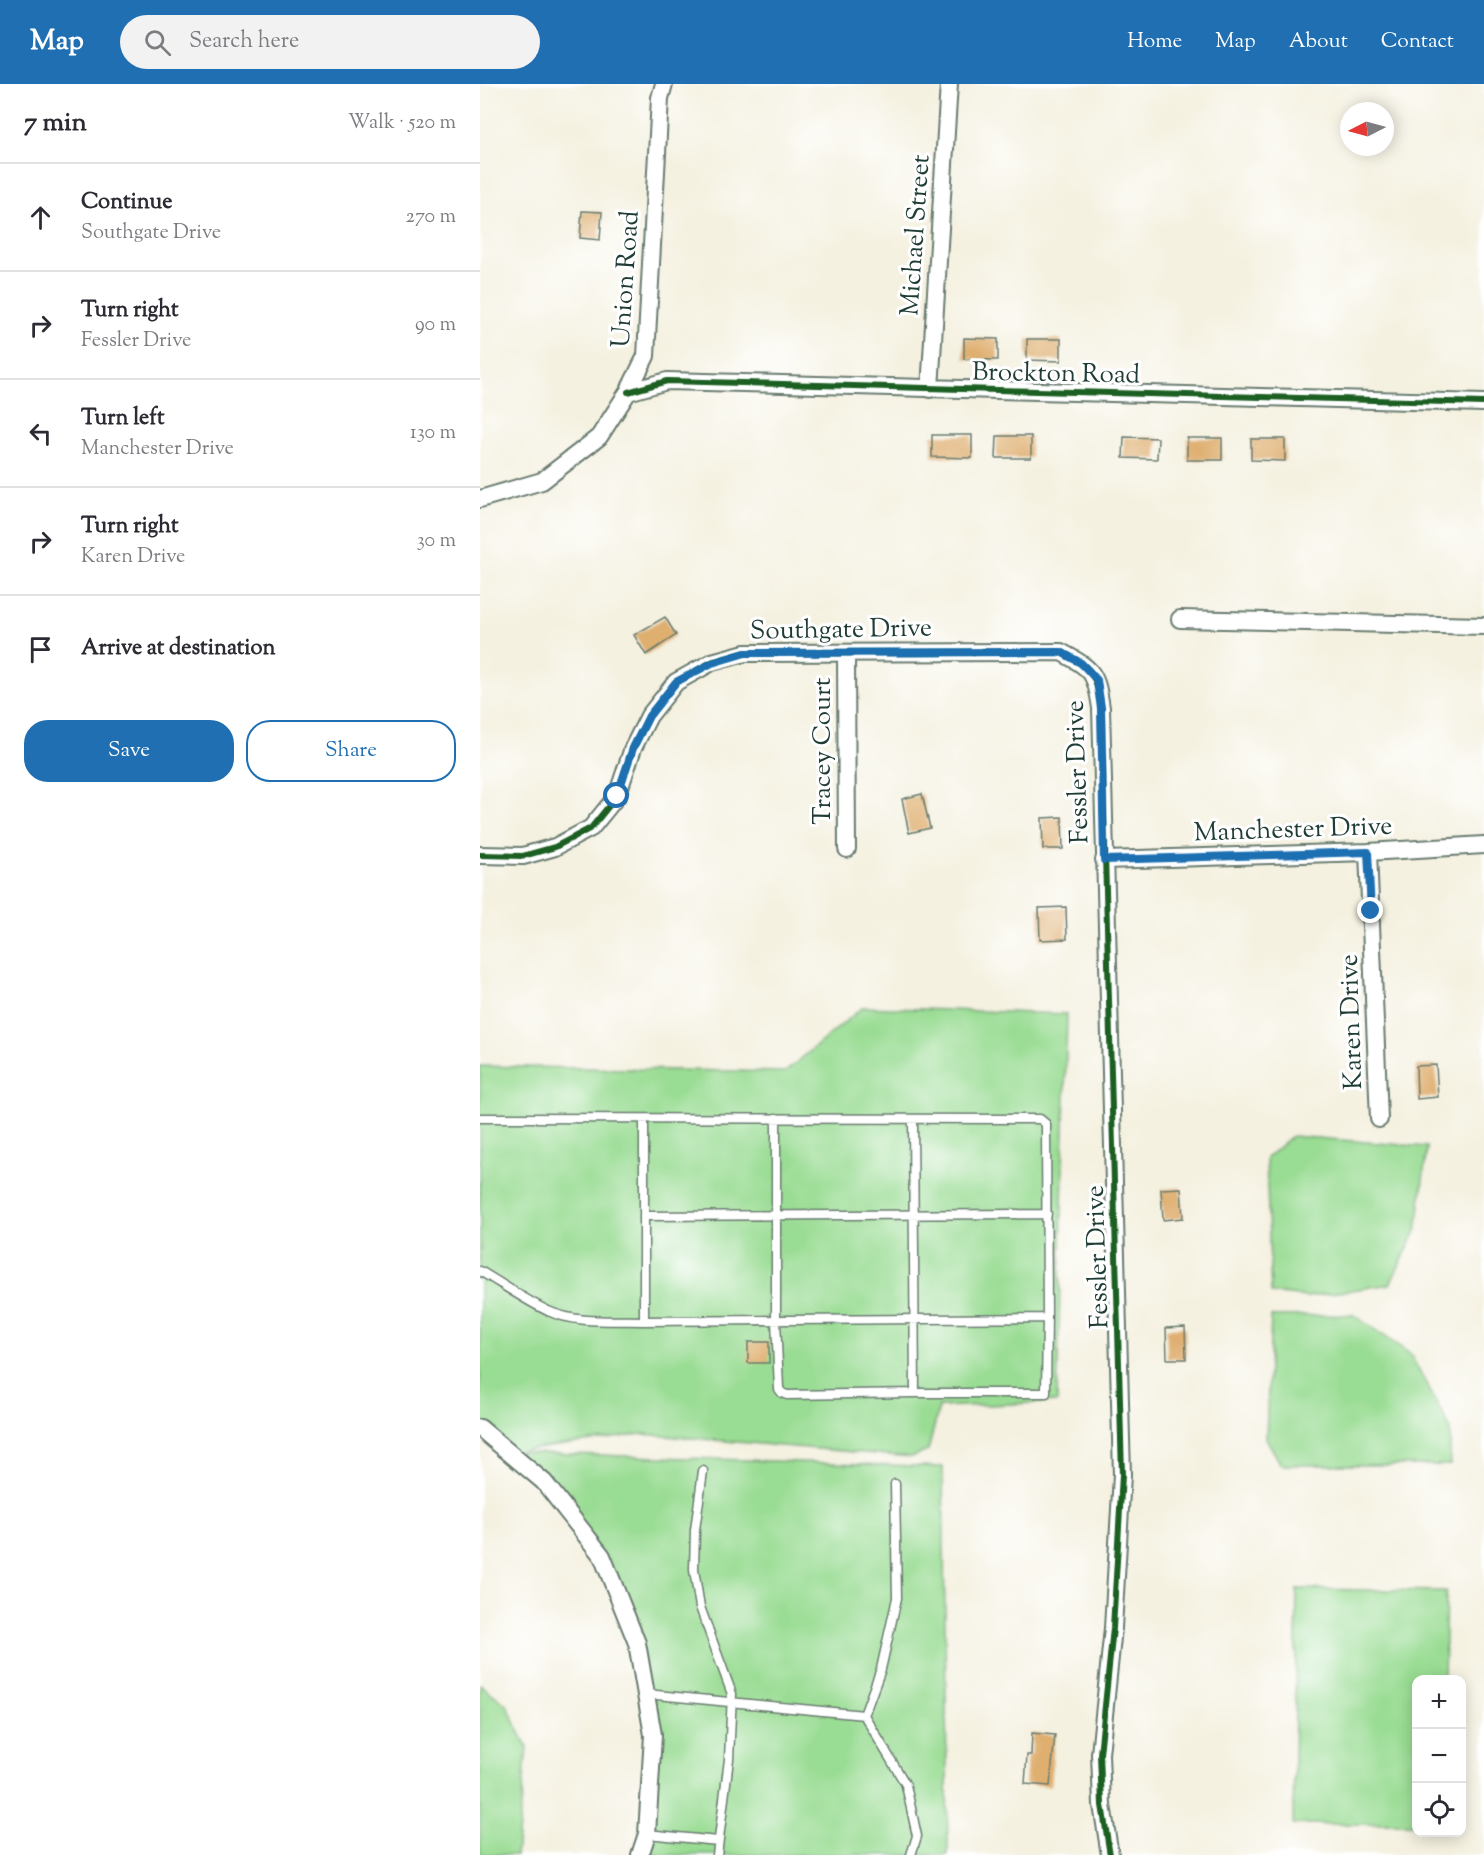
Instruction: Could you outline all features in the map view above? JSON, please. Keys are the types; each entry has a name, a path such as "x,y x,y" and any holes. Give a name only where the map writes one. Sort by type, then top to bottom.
{"street":[{"name":"Union Road","path":"480,500 542,481 599,437 628,392 646,356 660,98 664,84"},
{"name":"Michael Street","path":"930,388 949,84"},
{"name":"Brockton Road","path":"628,392 667,381 1484,403"},
{"path":"1180,619 1484,626"},
{"name":"Southgate Drive","path":"480,855 523,856 555,847 591,828 617,796 633,748 649,716 676,682 712,663 745,653 1035,651 1061,652 1081,663"},
{"name":"Tracey Court","path":"846,653 847,849"},
{"name":"Fessler Drive","path":"1081,663 1097,680 1101,708 1122,1475 1113,1628 1100,1754 1102,1804 1110,1855"},
{"name":"Manchester Drive","path":"1104,860 1368,852 1484,845"},
{"name":"Karen Drive","path":"1368,852 1379,1119"},
{"path":"480,1428 543,1482 603,1556 637,1643 653,1735 647,1834 640,1855"}],"lane":[{"path":"480,1118 644,1120 776,1118 1040,1119 1046,1124 1046,1393 782,1394 779,1389 776,1320 776,1118"},
{"path":"913,1119 915,1393"},
{"path":"644,1120 644,1321"},
{"path":"645,1216 1047,1214"},
{"path":"480,1271 549,1311 587,1320 1047,1318"},
{"path":"703,1471 695,1530 694,1570 700,1607 732,1694 729,1759 717,1855"},
{"path":"864,1715 881,1669 897,1598 895,1484"},
{"path":"646,1694 864,1715"},
{"path":"864,1715 906,1785 917,1836 911,1855"},
{"path":"647,1834 718,1841"}],"green space":[{"path":"863,1007 1067,1014 1057,1402 939,1407 928,1451 912,1457 642,1434 513,1452 943,1467 948,1855 640,1855 653,1735 637,1643 602,1556 544,1482 480,1428 480,1066 785,1072"},
{"path":"1292,1136 1427,1147 1417,1229 1390,1284 1307,1297 1271,1293 1266,1158"},
{"path":"1354,1315 1410,1354 1450,1428 1450,1465 1281,1465 1266,1438 1271,1316"},
{"path":"1297,1589 1446,1591 1444,1675 1412,1675 1412,1824 1293,1824"},
{"path":"480,1684 507,1705 527,1748 516,1855 480,1855"}],"building":[{"path":"582,211 602,212 600,240 580,238"},
{"path":"964,338 998,339 998,360 964,359"},
{"path":"1027,339 1061,339 1061,361 1027,360"},
{"path":"932,435 972,435 972,458 932,457"},
{"path":"997,436 1031,436 1031,458 996,458"},
{"path":"1124,437 1158,438 1157,459 1123,458"},
{"path":"1187,438 1222,438 1222,460 1187,460"},
{"path":"1251,439 1285,439 1285,461 1251,460"},
{"path":"665,617 676,635 646,655 634,635"},
{"path":"922,794 930,828 909,833 902,799"},
{"path":"1062,817 1063,849 1043,849 1042,818"},
{"path":"1066,907 1067,939 1040,940 1039,908"},
{"path":"1436,1065 1438,1097 1417,1099 1416,1066"},
{"path":"1181,1188 1183,1218 1163,1220 1161,1189"},
{"path":"1185,1327 1186,1359 1167,1359 1166,1328"},
{"path":"748,1342 769,1342 769,1363 748,1363"},
{"path":"1032,1733 1055,1735 1050,1786 1025,1784 1027,1755 1031,1755"}],"cycle path":[{"path":"628,392 667,381 1484,403"},
{"path":"480,855 523,856 555,847 591,828 617,796 633,748 649,716 676,682 712,662 745,653 1061,652 1080,663 1095,679 1101,708 1122,1475 1113,1628 1100,1754 1102,1805 1110,1855"}],"route":[{"path":"617,796 633,748 649,716 676,682 712,663 745,653 1061,652 1081,663 1097,680 1101,708 1104,860 1368,852 1371,911"}]}
